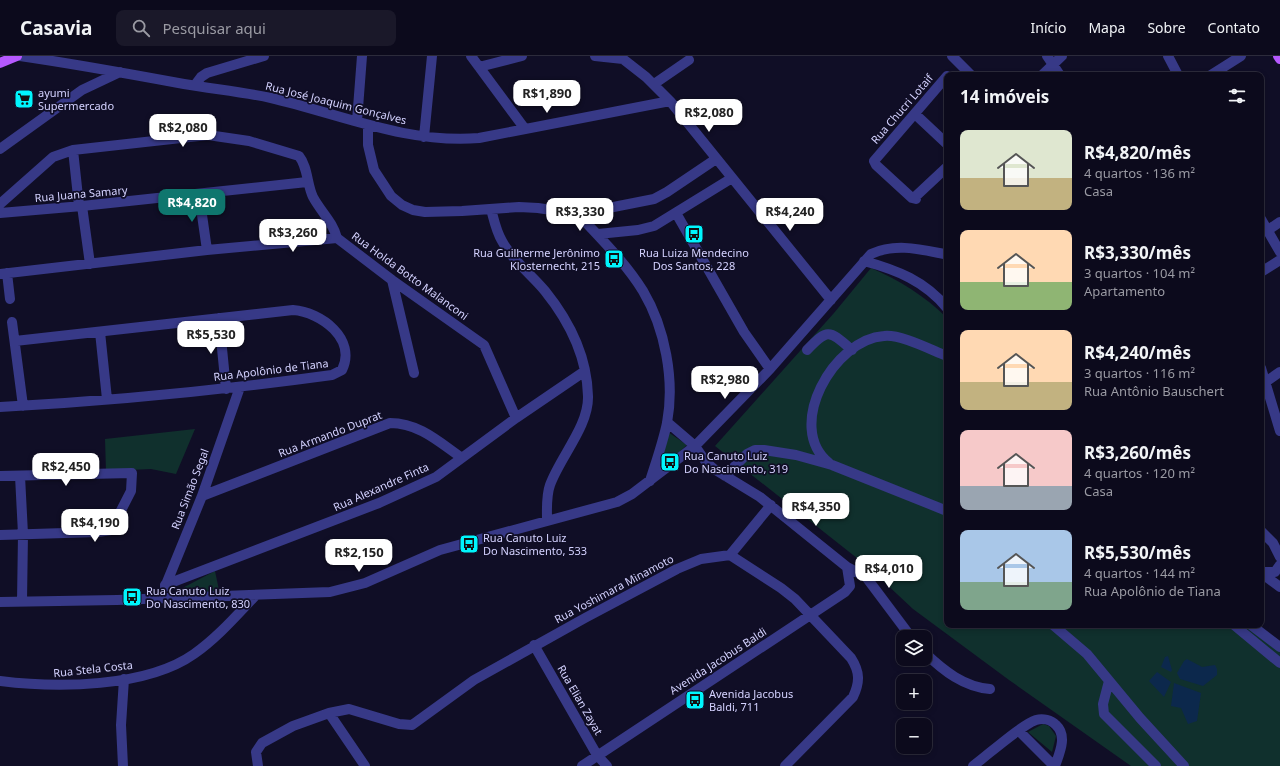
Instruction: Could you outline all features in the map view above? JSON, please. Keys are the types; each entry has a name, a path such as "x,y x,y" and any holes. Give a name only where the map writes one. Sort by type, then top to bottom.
{"main road":[{"path":"0,63 18,56"},
{"path":"1278,56 1280,60"}],"street":[{"name":"Rua José Joaquim Gonçalves","path":"18,56 267,97 358,121 387,131 424,137 458,140 479,138 670,101"},
{"path":"195,86 201,77 207,73 264,56"},
{"path":"358,121 362,56"},
{"path":"424,137 432,56"},
{"path":"471,56 525,129"},
{"path":"479,67 522,56"},
{"path":"595,56 622,60 654,84 670,101 831,300"},
{"path":"1047,56 1058,72"},
{"path":"1045,72 1062,56"},
{"path":"1168,56 1176,72"},
{"path":"1216,72 1241,56"},
{"path":"654,84 689,60"},
{"path":"955,60 968,72"},
{"name":"Rua Chucri Lotaif","path":"950,72 955,60"},
{"path":"0,149 82,90 120,72"},
{"name":"Rua Chucri Lotaif","path":"944,81 875,158 876,165 912,198 916,199 916,196 944,170"},
{"path":"915,114 944,141"},
{"path":"368,125 368,145 374,170 391,196 402,205 412,210 424,212 538,208 578,214 654,198 667,192 716,159"},
{"path":"0,204 54,157 73,150 186,136 225,137 249,141 299,156 304,166 307,182 313,198 333,226 337,238"},
{"path":"73,150 90,264"},
{"path":"598,234 638,230 654,226 732,178"},
{"name":"Rua Juana Samary","path":"0,213 307,182"},
{"path":"199,194 207,250"},
{"path":"491,209 497,231 502,242 545,291 569,325 578,344 585,372 588,397 586,412 549,487 547,521"},
{"path":"676,213 744,332 770,369"},
{"path":"578,214 625,265 643,291 657,322 665,352 670,385 667,422 650,481"},
{"path":"1268,230 1280,222"},
{"path":"1264,224 1280,252"},
{"name":"Rua Holda Botto Malanconi","path":"3,273 207,250 337,238 392,280 484,345 516,418"},
{"path":"0,602 330,592 347,589 365,583 440,550 617,502 632,494 695,446 770,369 867,257 883,248 902,247 944,255"},
{"path":"867,257 910,277 926,287 944,305"},
{"path":"1264,270 1280,260"},
{"path":"3,273 10,299"},
{"path":"392,280 414,373"},
{"name":"Rua Apolônio de Tiana","path":"0,407 226,389 338,373 342,370 346,363 343,343 337,332 327,322 314,314 293,310 15,341"},
{"path":"219,318 226,389"},
{"path":"12,322 23,406"},
{"path":"100,332 108,399"},
{"path":"807,350 820,336 829,334 838,338 852,350"},
{"path":"832,465 821,457 816,447 812,416 820,386 841,359 852,350 874,338 884,335 899,338 944,355"},
{"name":"Rua Alexandre Finta","path":"166,585 379,503 436,477 516,418 585,372"},
{"path":"1264,383 1280,372"},
{"name":"Rua Simão Segal","path":"161,598 202,496 240,387"},
{"path":"1264,387 1280,431"},
{"path":"667,422 695,446 706,462 771,505 847,566 866,577 906,630"},
{"name":"Rua Armando Duprat","path":"202,496 390,423 403,423 416,428 433,437 462,458"},
{"path":"725,476 747,454 755,450 764,450 796,455 832,465 944,510"},
{"path":"0,476 132,473 131,491 111,530 98,532 0,535"},
{"path":"20,476 23,534 22,601"},
{"path":"771,505 730,555 781,588 810,615 851,658 858,671 858,686 853,697 840,712 785,766"},
{"path":"1264,534 1273,543 1280,557"},
{"name":"Rua Yoshimara Minamoto","path":"257,762 256,752 262,743 293,726 329,713 352,709 399,724 412,725 474,680 534,645 677,569 701,559 730,555"},
{"path":"1264,573 1275,572 1280,565"},
{"name":"Avenida Jacobus Baldi","path":"582,766 848,589 850,581 847,566"},
{"path":"1264,575 1280,587"},
{"name":"Rua Stela Costa","path":"0,680 50,685 124,680 168,668 193,655 224,628 256,595"},
{"path":"1057,628 1087,654 1184,766"},
{"path":"1238,628 1280,663"},
{"path":"1255,628 1280,647"},
{"name":"Rua Elian Zayat","path":"534,645 597,755 607,766"},
{"path":"932,660 940,668 968,685 990,689"},
{"path":"123,766 121,725 124,680"},
{"path":"1109,681 1103,704 1104,714 1156,766"},
{"path":"329,713 365,766"},
{"path":"973,766 1020,731 1037,720 1052,721 1058,726 1063,740 1055,766 1020,731"}],"green space":[{"path":"871,268 911,289 944,315 944,628 1253,628 1280,650 1280,766 1131,766 1009,680 913,609 867,566 715,446 834,313"},
{"path":"195,429 176,474 151,469 106,471 105,439"},
{"path":"668,432 687,445 659,470"},
{"path":"215,571 220,595 169,595"},
{"path":"1043,724 1049,726 1056,736 1052,752 1028,732"}],"water":[{"path":"1168,656 1172,670 1171,672 1161,667 1165,657"},
{"path":"1187,659 1202,667 1215,665 1217,675 1203,686 1180,679 1177,673 1184,661"},
{"path":"1157,672 1171,682 1164,697 1149,681"},
{"path":"1174,683 1201,693 1197,721 1188,724 1181,708 1171,706"}],"place":[{"name":"ayumi Supermercado","path":"24,99"},
{"name":"Rua Luiza Mendecino Dos Santos, 228","path":"694,234"},
{"name":"Rua Guilherme Jerônimo Klosternecht, 215","path":"614,259"},
{"name":"Rua Canuto Luiz Do Nascimento, 319","path":"670,462"},
{"name":"Rua Canuto Luiz Do Nascimento, 533","path":"469,544"},
{"name":"Rua Canuto Luiz Do Nascimento, 830","path":"132,597"},
{"name":"Avenida Jacobus Baldi, 711","path":"695,700"}]}
